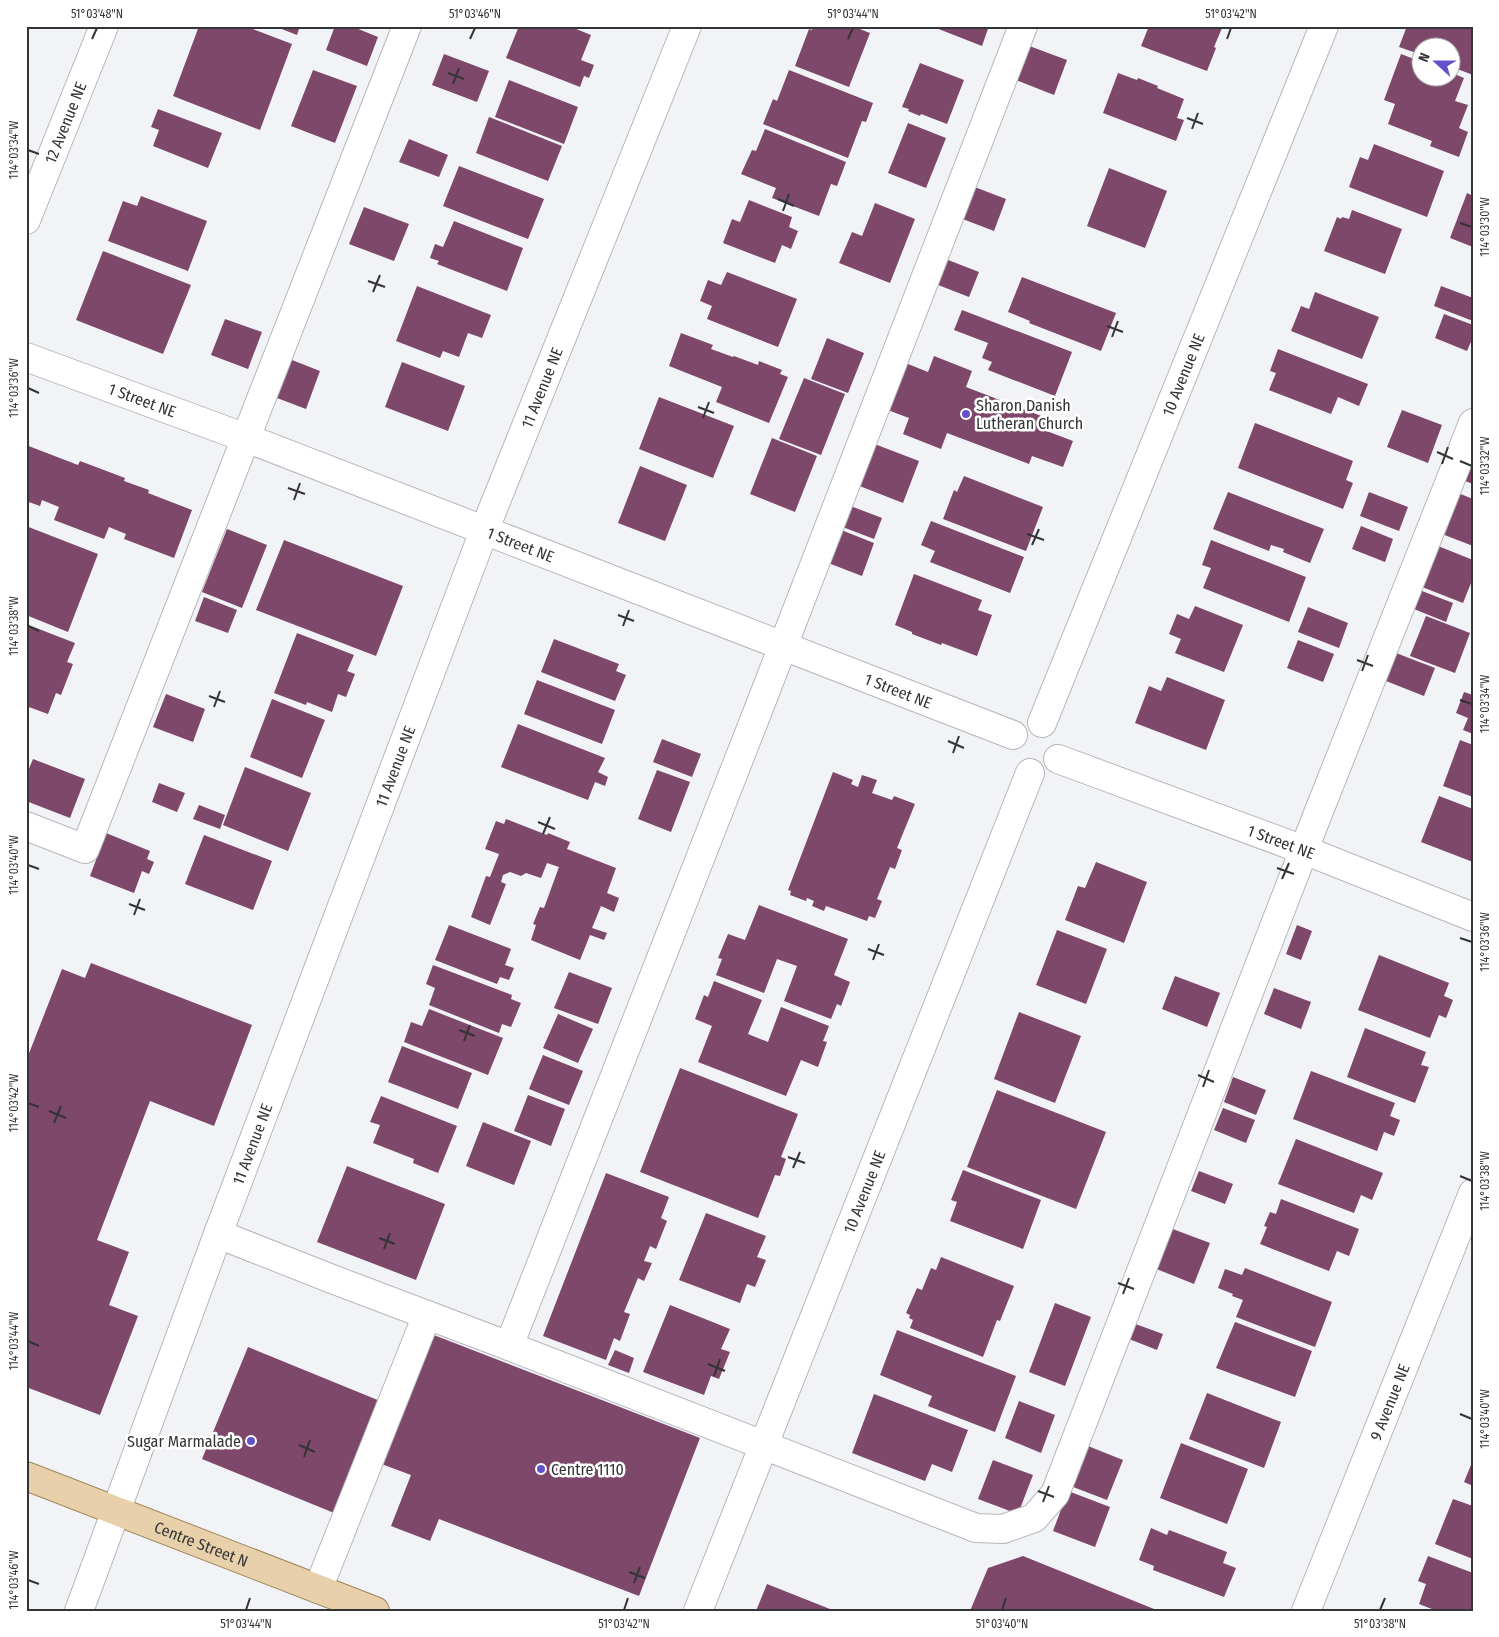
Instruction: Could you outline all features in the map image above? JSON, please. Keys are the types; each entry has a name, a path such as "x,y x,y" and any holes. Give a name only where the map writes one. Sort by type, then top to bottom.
{"main road":[{"name":"Centre Street N","path":"26,1476 375,1611"}],"street":[{"name":"12 Avenue NE","path":"26,220 104,26"},
{"path":"26,826 85,849 407,26"},
{"name":"11 Avenue NE","path":"79,1611 218,1234 484,531 687,26"},
{"path":"509,1346 1023,26"},
{"name":"10 Avenue NE","path":"1042,723 1324,26"},
{"name":"1 Street NE","path":"26,357 246,438 1013,735"},
{"path":"218,1234 976,1528 1003,1529 1034,1518 1055,1494 1304,850 1473,423"},
{"path":"1026,723 1042,723 1052,728 1059,737 1061,748 1058,759 1051,768 1041,773 1030,773 1019,768 1013,761 1010,743 1013,735 1026,723"},
{"name":"1 Street NE","path":"1058,759 1304,850 1473,917"},
{"name":"10 Avenue NE","path":"698,1611 1030,773"},
{"name":"9 Avenue NE","path":"1306,1611 1473,1193"},
{"path":"318,1589 427,1315"}],"building":[{"path":"199,26 245,26 292,44 260,130 173,96"},
{"path":"274,26 300,26 297,35"},
{"path":"335,26 351,26 378,37 367,66 326,50"},
{"path":"519,26 569,26 591,35 581,60 594,65 589,78 584,76 580,87 506,58"},
{"path":"813,26 852,26 870,33 849,87 795,66 809,29 812,30"},
{"path":"937,26 989,26 982,46 936,28"},
{"path":"1149,26 1217,26 1222,28 1207,71 1141,46"},
{"path":"1407,26 1473,26 1473,75 1462,71 1462,38 1412,38 1412,52 1399,47"},
{"path":"1024,44 1067,60 1054,95 1011,78"},
{"path":"444,54 489,71 477,102 432,85"},
{"path":"1401,54 1412,58 1412,88 1460,88 1455,101 1468,105 1459,128 1468,132 1459,157 1430,146 1432,141 1388,124 1395,104 1384,100"},
{"path":"920,63 964,80 947,124 921,114 920,116 902,107"},
{"path":"313,70 357,86 335,143 291,126"},
{"path":"789,70 873,103 866,122 862,121 848,158 763,124 773,99 777,101"},
{"path":"1118,73 1137,80 1138,78 1184,99 1177,118 1184,120 1176,141 1103,113"},
{"path":"509,80 578,107 564,144 495,117"},
{"path":"158,109 222,133 208,168 153,146 159,130 151,127"},
{"path":"489,117 562,146 548,181 476,153"},
{"path":"908,123 946,138 926,188 888,173"},
{"path":"765,129 846,162 837,186 831,184 819,216 772,198 776,188 741,174 752,150 756,151"},
{"path":"409,139 448,155 439,177 399,162"},
{"path":"1374,144 1444,171 1427,217 1349,187 1360,157 1368,160"},
{"path":"459,166 544,199 528,239 443,206"},
{"path":"1109,168 1167,191 1145,248 1087,226"},
{"path":"972,186 1006,199 994,231 960,218"},
{"path":"1467,193 1473,196 1473,247 1450,238"},
{"path":"141,196 207,221 188,271 108,241 123,201 137,206"},
{"path":"749,200 792,217 789,227 798,231 791,249 782,245 775,263 723,243 732,219 740,222"},
{"path":"875,203 915,219 890,283 839,263 852,232 862,236"},
{"path":"364,207 409,224 394,261 349,244"},
{"path":"1352,210 1402,229 1385,274 1324,251 1337,217 1349,219"},
{"path":"454,221 523,248 507,291 437,264 439,261 430,258 435,244 443,247"},
{"path":"103,251 191,285 163,354 76,320"},
{"path":"943,258 979,272 969,297 933,283"},
{"path":"727,272 797,299 778,347 707,319 712,306 700,301 708,280 721,285"},
{"path":"1022,277 1116,313 1101,351 1029,323 1030,321 1008,312"},
{"path":"417,286 491,315 482,338 468,333 459,357 443,351 440,358 396,341"},
{"path":"1441,286 1473,298 1473,321 1434,306"},
{"path":"1315,292 1379,317 1362,359 1291,331 1301,306 1309,309"},
{"path":"962,310 1072,352 1055,396 988,370 992,362 982,358 988,343 954,330"},
{"path":"1444,314 1473,325 1473,337 1467,351 1435,338"},
{"path":"225,319 262,332 248,369 211,355"},
{"path":"681,333 713,345 711,349 758,365 759,361 782,370 780,374 788,377 769,423 716,402 722,387 669,366"},
{"path":"827,338 864,353 848,393 811,379"},
{"path":"1278,349 1368,384 1359,406 1338,397 1331,414 1269,390 1276,373 1270,371"},
{"name":"Sharon Danish Lutheran Church","path":"934,356 972,371 966,387 1049,419 1044,430 1073,441 1063,467 1032,456 1029,464 947,433 941,449 903,434 909,418 885,409 903,362 928,372"},
{"path":"292,360 320,371 306,409 277,398"},
{"path":"402,362 465,386 448,431 385,407"},
{"path":"804,378 845,394 821,455 779,439"},
{"path":"659,397 734,426 713,478 639,449"},
{"path":"1402,410 1442,425 1428,463 1387,447"},
{"path":"1255,423 1353,461 1346,480 1353,483 1343,509 1238,468"},
{"path":"772,438 817,456 795,512 750,494"},
{"path":"872,443 919,461 903,503 857,485"},
{"path":"26,445 78,465 80,461 125,478 124,481 149,490 148,493 192,510 174,558 124,539 126,534 109,527 104,539 54,520 59,507 42,500 40,506 26,501"},
{"path":"1473,460 1473,484 1465,481"},
{"path":"640,466 687,485 665,541 618,523"},
{"path":"964,476 1043,507 1026,551 943,519 954,490 957,492"},
{"path":"1228,492 1324,529 1310,563 1283,552 1284,549 1271,545 1269,551 1213,529"},
{"path":"1369,492 1408,507 1399,531 1360,516"},
{"path":"1458,493 1473,499 1473,546 1442,534"},
{"path":"848,505 882,518 874,539 840,526"},
{"path":"931,521 1024,557 1010,593 930,562 935,551 921,545"},
{"path":"26,526 98,554 68,632 26,615"},
{"path":"1361,526 1393,539 1385,562 1352,549"},
{"path":"836,528 874,543 862,576 823,561"},
{"path":"227,529 267,545 242,608 202,592"},
{"path":"284,540 403,586 376,656 256,610"},
{"path":"1211,540 1306,577 1289,622 1203,588 1211,568 1202,565"},
{"path":"1438,546 1473,560 1473,578 1463,603 1422,587"},
{"path":"914,574 982,600 978,610 992,615 977,656 942,643 941,645 895,625"},
{"path":"1422,591 1453,603 1446,622 1414,609"},
{"path":"204,597 237,610 228,633 195,621"},
{"path":"1195,606 1243,625 1224,672 1175,653 1181,639 1169,634 1177,614 1189,619"},
{"path":"1308,607 1348,623 1339,648 1298,632"},
{"path":"1426,616 1470,633 1455,673 1410,656"},
{"path":"26,624 75,643 67,662 73,664 61,695 56,693 48,714 26,706"},
{"path":"297,633 354,655 347,671 355,674 346,697 338,694 332,712 307,702 306,705 274,693"},
{"path":"554,639 619,664 616,671 626,675 615,701 541,672"},
{"path":"1298,640 1334,654 1323,682 1287,668"},
{"path":"1396,653 1435,668 1424,696 1386,681"},
{"path":"1167,677 1225,700 1206,750 1135,723 1149,686 1161,691"},
{"path":"537,680 615,710 602,744 524,714"},
{"path":"1464,692 1473,695 1473,734 1463,730 1468,718 1456,713"},
{"path":"166,694 205,709 193,742 153,727"},
{"path":"272,699 325,720 302,778 250,757"},
{"path":"518,724 605,758 598,772 608,777 605,786 595,782 588,800 501,767"},
{"path":"662,739 701,754 692,777 653,762"},
{"path":"1460,740 1473,745 1473,797 1443,786"},
{"path":"33,759 85,779 70,818 26,801 26,776"},
{"path":"245,767 311,793 288,851 223,825"},
{"path":"657,770 690,782 671,832 638,819"},
{"path":"833,772 853,780 851,784 858,787 862,775 877,780 872,793 892,800 894,796 915,804 897,848 902,850 895,869 890,867 877,899 882,901 875,918 869,916 867,921 826,906 824,911 812,906 814,901 807,898 806,901 790,895 791,891 788,890"},
{"path":"159,783 185,793 177,812 152,802"},
{"path":"1439,796 1473,809 1473,862 1421,842"},
{"path":"199,805 225,815 220,829 193,819"},
{"path":"506,819 570,842 567,849 616,868 607,893 619,898 614,912 601,906 592,928 607,933 604,940 590,935 580,960 531,940 536,925 533,924 540,907 544,908 559,867 547,863 541,878 526,873 521,876 510,872 503,875 501,882 506,884 490,925 471,917 486,876 490,877 499,854 485,849 496,821 504,824"},
{"path":"106,833 150,851 147,859 154,862 149,874 142,871 134,893 90,876"},
{"path":"204,835 272,861 253,910 185,884"},
{"path":"1096,862 1147,882 1124,943 1065,920 1078,886 1085,888"},
{"path":"759,905 848,939 834,975 850,982 841,1006 837,1004 831,1019 784,1001 797,966 777,959 764,993 716,975 722,959 718,958 728,934 745,940"},
{"path":"449,925 511,949 505,965 514,968 509,980 500,977 497,984 435,960"},
{"path":"1297,925 1312,931 1301,960 1286,954"},
{"path":"1057,930 1107,949 1086,1004 1036,985"},
{"path":"1379,955 1449,983 1444,996 1453,1000 1446,1018 1439,1015 1430,1038 1358,1010"},
{"path":"91,963 252,1025 214,1126 150,1101 97,1240 129,1252 109,1305 138,1316 100,1415 26,1387 26,1061 62,969 85,978"},
{"path":"433,965 512,995 511,999 521,1003 511,1027 502,1024 499,1033 429,1005 435,988 426,984"},
{"path":"569,972 612,988 598,1024 554,1008"},
{"path":"1175,976 1220,993 1207,1027 1162,1009"},
{"path":"714,981 762,1000 748,1034 768,1042 781,1007 829,1026 823,1041 827,1042 818,1067 801,1060 786,1096 698,1062 712,1026 695,1019 704,995 708,997"},
{"path":"1274,988 1311,1002 1301,1029 1264,1014"},
{"path":"429,1009 503,1038 488,1075 404,1042 411,1022 422,1026"},
{"path":"1019,1012 1081,1036 1055,1103 994,1079"},
{"path":"558,1014 593,1029 578,1063 543,1048"},
{"path":"1365,1028 1426,1052 1421,1065 1429,1067 1415,1103 1347,1077"},
{"path":"402,1046 472,1073 458,1109 388,1082"},
{"path":"543,1055 583,1071 569,1105 529,1089"},
{"path":"680,1068 798,1114 781,1157 786,1159 780,1176 775,1175 758,1218 640,1172"},
{"path":"1311,1071 1395,1103 1390,1116 1400,1120 1394,1136 1384,1132 1377,1151 1293,1119"},
{"path":"1233,1077 1266,1090 1256,1115 1224,1102"},
{"path":"997,1090 1106,1132 1076,1209 967,1167"},
{"path":"528,1095 565,1109 551,1146 514,1131"},
{"path":"381,1096 457,1126 438,1173 413,1163 414,1159 373,1143 380,1125 370,1122"},
{"path":"1223,1108 1255,1120 1246,1143 1214,1130"},
{"path":"483,1122 531,1141 514,1185 466,1166"},
{"path":"1296,1139 1383,1173 1372,1200 1361,1195 1354,1213 1278,1184"},
{"path":"347,1166 445,1204 416,1280 317,1242"},
{"path":"963,1170 1041,1200 1023,1249 950,1221 957,1202 951,1200"},
{"path":"1199,1171 1233,1184 1225,1204 1191,1191"},
{"path":"606,1173 669,1197 661,1218 667,1221 656,1249 650,1246 644,1261 652,1263 644,1281 638,1278 624,1312 630,1314 620,1341 614,1338 606,1360 543,1336"},
{"path":"1281,1199 1359,1229 1349,1256 1337,1251 1329,1271 1260,1244 1267,1227 1264,1226 1270,1212 1276,1214"},
{"path":"706,1213 766,1236 757,1257 766,1260 755,1287 747,1284 740,1303 679,1280"},
{"path":"1170,1228 1210,1243 1194,1284 1154,1268"},
{"path":"941,1257 1014,1286 1000,1321 997,1320 983,1357 910,1328 913,1320 906,1313 917,1288 922,1290 931,1268 936,1270"},
{"path":"1245,1268 1332,1302 1315,1347 1236,1317 1243,1300 1218,1288 1225,1269 1242,1275"},
{"path":"1055,1303 1091,1317 1065,1386 1029,1372"},
{"path":"670,1305 730,1329 721,1349 730,1352 719,1379 711,1376 704,1395 643,1372"},
{"path":"1130,1322 1163,1334 1157,1350 1124,1337"},
{"path":"1235,1322 1312,1351 1295,1397 1216,1368"},
{"path":"897,1330 1016,1376 995,1432 928,1406 932,1396 880,1375"},
{"name":"Centre 1110","path":"426,1332 700,1438 639,1596 439,1519 430,1541 391,1526 411,1475 376,1462"},
{"path":"248,1347 385,1403 339,1515 202,1459"},
{"path":"615,1350 634,1358 629,1373 608,1365"},
{"path":"1207,1393 1281,1422 1264,1468 1189,1439"},
{"path":"874,1394 968,1430 952,1472 932,1464 925,1481 852,1453"},
{"path":"1019,1401 1055,1415 1041,1453 1005,1438"},
{"path":"1181,1443 1248,1469 1227,1524 1160,1498"},
{"path":"1083,1444 1123,1460 1107,1500 1068,1485"},
{"path":"993,1460 1033,1475 1018,1514 978,1499"},
{"path":"1473,1460 1473,1486 1464,1482"},
{"path":"1068,1491 1110,1507 1095,1547 1053,1531"},
{"path":"1453,1499 1473,1506 1473,1559 1435,1544"},
{"path":"1151,1528 1167,1535 1169,1530 1227,1552 1223,1563 1236,1568 1224,1597 1153,1570 1154,1566 1139,1560"},
{"path":"1023,1556 1159,1611 970,1611 988,1568"},
{"path":"1428,1556 1473,1573 1473,1611 1437,1611 1419,1604 1426,1584 1418,1581"},
{"path":"767,1584 835,1611 756,1611"}],"place":[{"name":"Sharon Danish Lutheran Church","path":"966,414"},
{"name":"Sugar Marmalade","path":"251,1441"},
{"name":"Centre 1110","path":"541,1469"}]}
